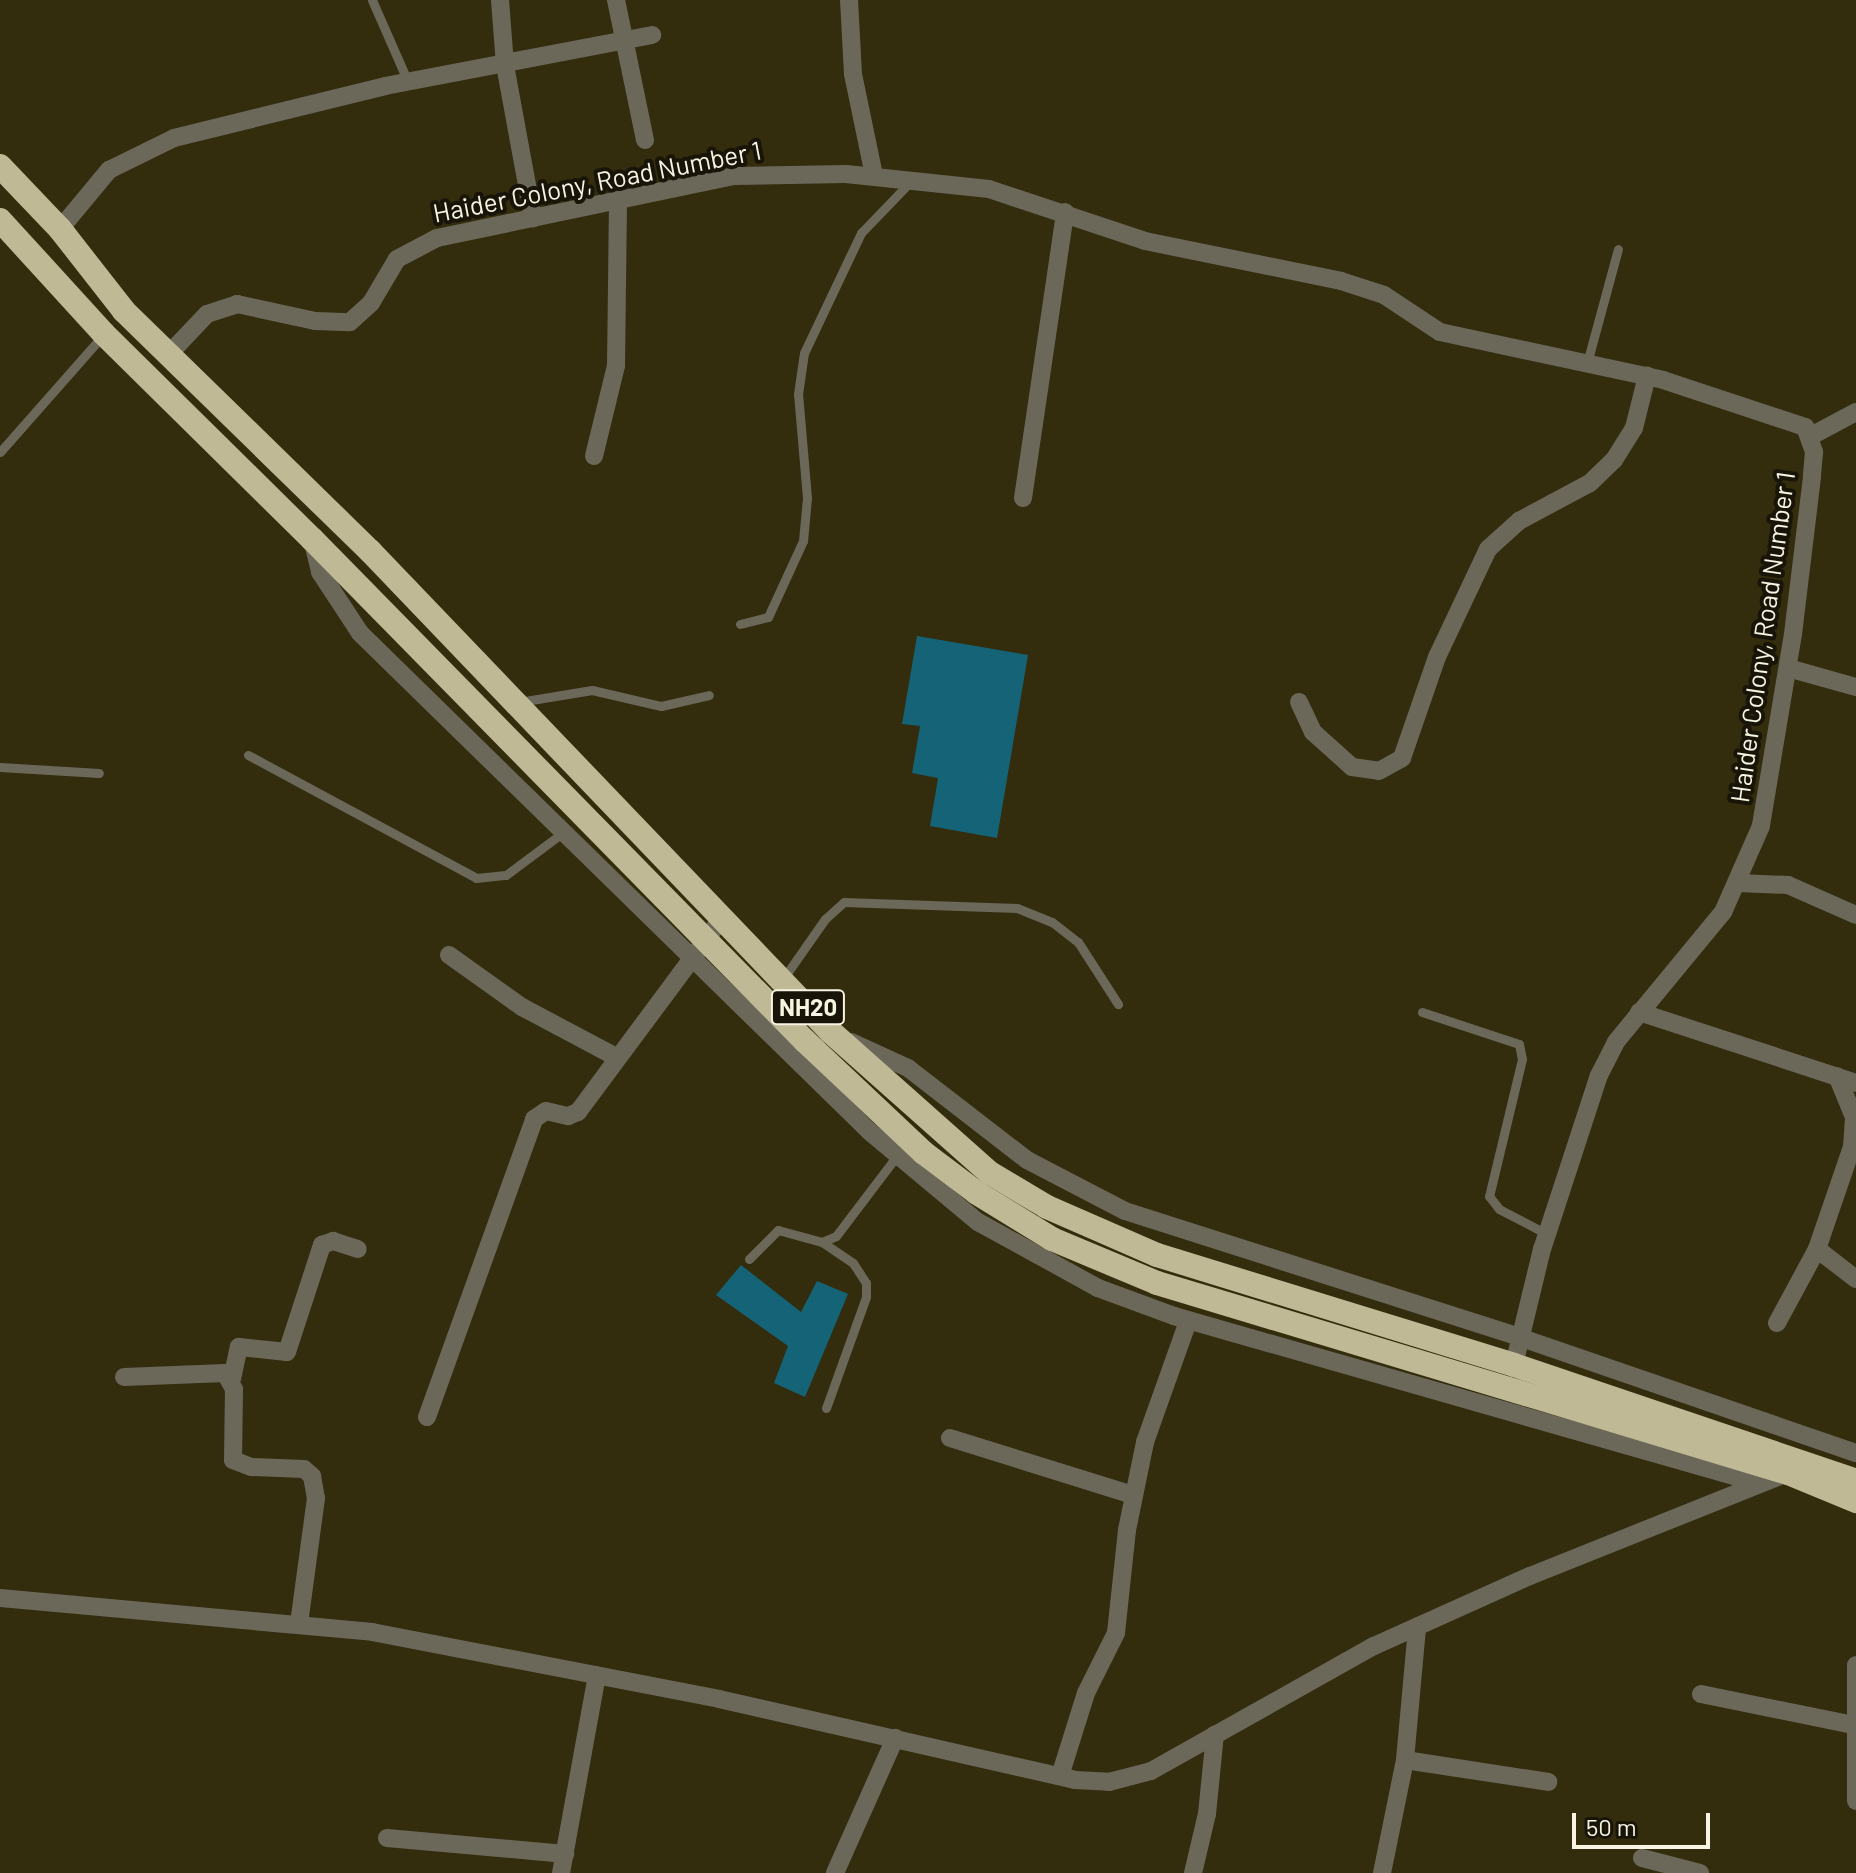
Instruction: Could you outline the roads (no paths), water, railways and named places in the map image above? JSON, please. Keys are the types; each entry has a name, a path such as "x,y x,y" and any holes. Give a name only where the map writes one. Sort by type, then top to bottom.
{"highway":[{"name":"NH20","path":"0,166 60,229 124,311 515,703 831,1032 990,1173 1047,1207 1157,1255 1514,1365 1856,1481"},
{"name":"NH20","path":"0,220 104,334 709,938 805,1041 924,1153 1052,1239 1157,1283 1788,1473 1856,1501"}],"street":[{"path":"500,0 505,65 533,218"},
{"path":"616,0 645,140"},
{"path":"849,0 853,74 874,175"},
{"path":"60,229 109,170 142,149 408,82 652,35"},
{"name":"Haider Colony, Road Number 1","path":"169,354 207,314 237,304 315,321 350,322 366,309 407,250 437,238 618,200 776,172 874,175 989,189 1145,241 1362,287 1421,323 1459,338 1647,376 1792,422 1811,436 1812,477 1788,668 1761,826 1737,883 1706,937 1639,1012 1599,1075 1547,1234 1514,1365"},
{"path":"594,456 616,366 618,200"},
{"path":"1023,498 1065,212"},
{"path":"1299,702 1313,732 1352,767 1379,771 1402,758 1437,657 1488,549 1519,521 1590,483 1614,460 1634,428 1647,376"},
{"path":"1811,436 1856,412"},
{"path":"312,539 320,572 360,633 561,834 896,1157 978,1222 1031,1254 1098,1288 1188,1321 1758,1483"},
{"path":"1788,668 1856,687"},
{"path":"1737,883 1788,885 1856,915"},
{"path":"427,1417 534,1119 546,1111 568,1116 578,1112 723,917"},
{"path":"449,955 522,1007 616,1057"},
{"path":"1639,1012 1856,1083"},
{"path":"831,1032 908,1068 1027,1160 1125,1211 1519,1337 1856,1453"},
{"path":"1777,1323 1817,1249 1855,1130 1837,1076"},
{"path":"299,1624 316,1486 304,1469 251,1467 233,1460 232,1379 239,1347 287,1352 322,1245 333,1241 358,1249"},
{"path":"1817,1249 1856,1279"},
{"path":"1060,1776 1075,1721 1116,1633 1133,1495 1145,1442 1188,1321"},
{"path":"124,1377 213,1371 232,1379"},
{"path":"950,1438 1133,1495"},
{"path":"0,1598 299,1624 413,1638 895,1738 1060,1776 1109,1782 1134,1777 1337,1663 1758,1483 1788,1473"},
{"path":"1382,1873 1405,1760 1417,1627"},
{"path":"1856,1665 1856,1801"},
{"path":"561,1873 597,1675"},
{"path":"1701,1694 1854,1733"},
{"path":"1193,1873 1207,1814 1215,1734"},
{"path":"835,1873 895,1738"},
{"path":"1405,1760 1548,1782"},
{"path":"387,1838 565,1854"},
{"path":"1642,1858 1700,1873"}],"lane":[{"path":"372,0 408,82"},
{"path":"740,624 768,617 803,541 807,498 798,394 804,353 861,233 914,178"},
{"path":"1587,363 1618,249"},
{"path":"0,452 104,334"},
{"path":"515,703 592,690 661,706 709,695"},
{"path":"248,755 476,878 506,875 561,834"},
{"path":"0,767 99,773"},
{"path":"783,980 825,919 844,902 1017,908 1052,922 1078,942 1118,1004"},
{"path":"1422,1012 1519,1044 1522,1059 1489,1196 1499,1209 1547,1234"},
{"path":"822,1242 836,1236 896,1157"},
{"path":"749,1259 778,1230 822,1242 853,1263 866,1283 866,1297 826,1408"}]}
